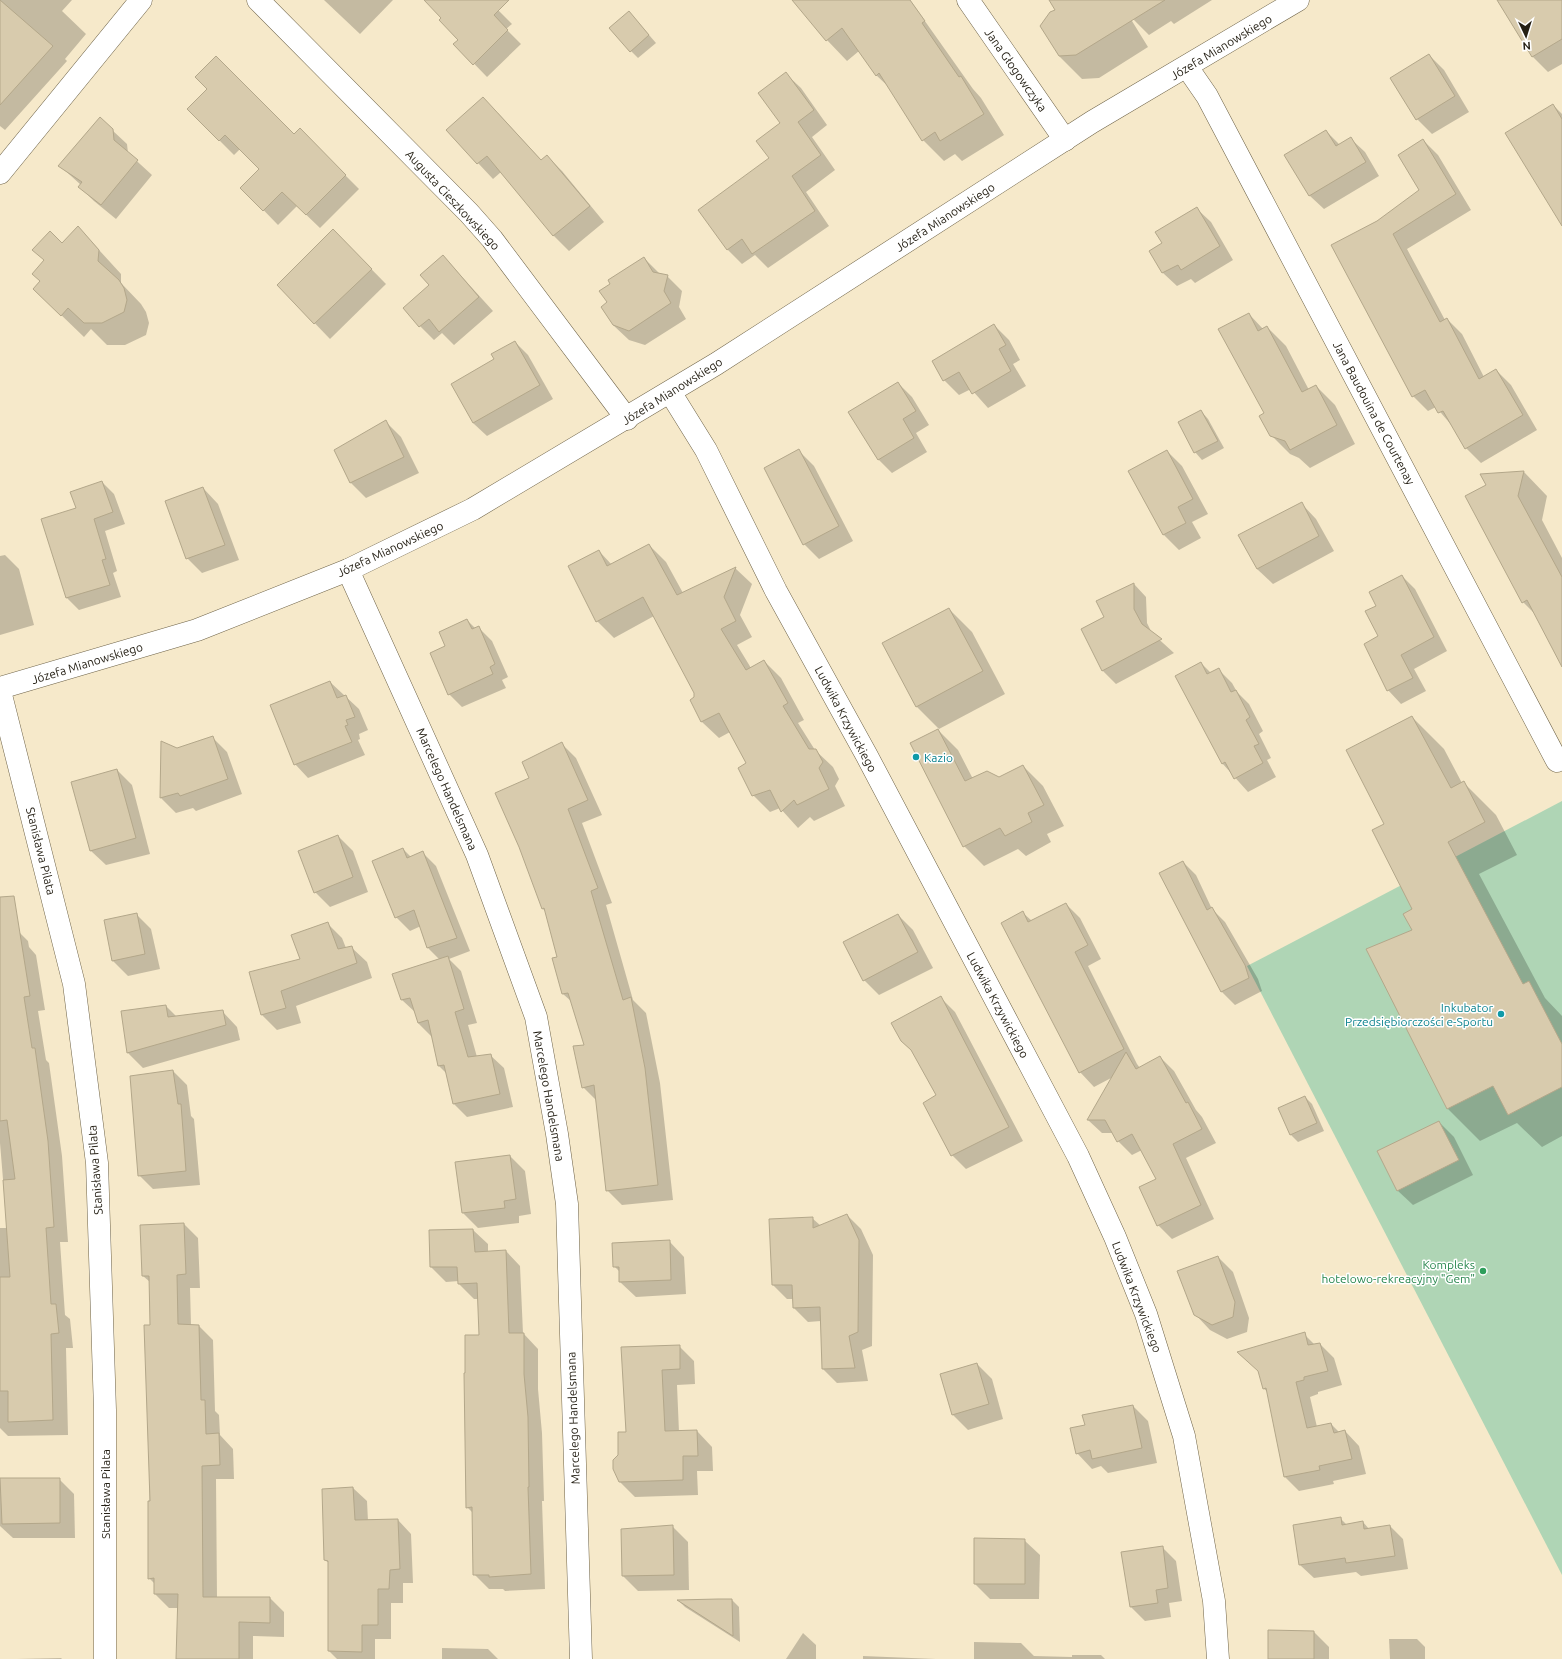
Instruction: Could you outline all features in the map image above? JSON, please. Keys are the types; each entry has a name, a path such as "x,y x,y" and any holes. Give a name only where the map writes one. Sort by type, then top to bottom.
{"street":[{"path":"0,173 141,0"},
{"name":"Augusta Cieszkowskiego","path":"258,0 469,213 492,239 626,419"},
{"name":"Jana Głogowczyka","path":"968,0 1064,140"},
{"name":"Józefa Mianowskiego","path":"0,688 197,630 348,570 473,510 716,364 1064,140 1298,0"},
{"name":"Jana Baudouina de Courtenay","path":"1187,67 1207,96 1557,762"},
{"name":"Ludwika Krzywickiego","path":"670,392 706,450 776,591 1078,1156 1115,1237 1146,1314 1184,1436 1214,1601 1218,1659"},
{"name":"Marcelego Handelsmana","path":"348,570 477,855 536,1017 557,1134 567,1204 581,1659"},
{"name":"Stanisława Pilata","path":"0,691 74,984 97,1163 105,1410 105,1659"}],"green space":[{"name":"Kompleks hotelowo-rekreacyjny \"Gem\"","path":"1562,801 1562,1575 1247,966"}],"building":[{"path":"0,0 53,46 0,105"},
{"path":"424,0 509,0 494,15 508,30 473,65 453,44 458,40 439,20 441,18"},
{"path":"792,0 910,0 925,21 922,23 959,77 961,76 984,114 940,141 935,132 922,141 879,73 876,76 842,28 826,41"},
{"path":"1049,0 1165,0 1076,55 1059,56 1040,26 1050,12 1055,10"},
{"path":"1497,0 1562,0 1562,39 1532,57"},
{"path":"629,11 649,35 630,52 609,28"},
{"path":"1429,54 1455,96 1416,120 1390,78"},
{"path":"216,56 294,134 300,128 346,175 306,215 282,192 263,211 240,188 259,169 225,135 219,141 187,109 207,89 195,77"},
{"path":"786,72 814,110 798,122 821,155 792,176 815,211 752,254 742,239 727,250 698,210 769,158 756,141 780,123 758,93"},
{"path":"483,97 541,160 547,155 590,206 553,236 487,156 477,164 446,130"},
{"path":"1553,104 1562,119 1562,226 1505,133"},
{"path":"100,117 113,129 114,140 138,160 101,205 78,187 82,182 58,166"},
{"path":"1326,130 1336,146 1351,137 1366,162 1309,196 1284,155"},
{"path":"1423,139 1456,194 1393,234 1440,322 1447,318 1479,379 1496,369 1523,415 1465,449 1443,411 1438,413 1425,390 1412,397 1331,245 1377,221 1419,190 1398,155"},
{"path":"1197,207 1220,246 1181,270 1178,265 1162,273 1149,251 1162,243 1155,232"},
{"path":"78,226 99,250 98,261 119,280 124,288 127,300 124,312 102,323 84,323 68,308 61,316 33,289 40,281 32,274 44,260 32,250 50,231 62,243"},
{"path":"333,229 372,269 314,324 277,285"},
{"path":"443,255 479,297 439,332 429,319 419,327 403,308 429,285 420,275"},
{"path":"644,257 653,272 668,275 664,291 671,303 629,331 613,325 601,307 607,302 599,291 610,284 608,280"},
{"path":"1249,313 1258,331 1267,326 1302,392 1316,385 1337,425 1290,450 1285,441 1270,436 1259,416 1264,413 1218,329"},
{"path":"994,324 1006,345 999,349 1011,371 972,394 959,372 943,381 932,361"},
{"path":"515,341 540,385 473,423 451,384 494,359 491,354"},
{"path":"898,382 916,411 903,419 914,438 878,460 848,412"},
{"path":"1201,410 1218,441 1194,453 1178,422"},
{"path":"386,420 404,457 350,483 334,450"},
{"path":"799,449 839,526 803,545 764,468"},
{"path":"1167,450 1193,499 1178,507 1186,523 1163,535 1128,471"},
{"path":"1524,471 1518,496 1562,577 1562,667 1527,600 1522,603 1465,496 1486,485 1480,474"},
{"path":"102,481 113,512 94,519 106,559 102,560 110,585 66,598 41,519 76,508 70,492"},
{"path":"203,487 225,545 186,559 165,501"},
{"path":"1302,502 1319,536 1257,569 1238,535"},
{"path":"649,544 677,595 736,567 724,597 736,621 721,629 746,670 764,660 788,703 783,706 809,749 816,749 823,762 819,768 829,789 797,805 794,800 781,812 770,790 752,796 738,768 746,763 719,713 701,722 690,700 694,697 694,693 643,597 596,622 568,566 599,550 607,566"},
{"path":"1402,575 1434,637 1401,655 1413,678 1387,691 1364,644 1378,636 1365,611 1376,606 1369,592"},
{"path":"1134,583 1134,609 1142,624 1162,639 1102,671 1081,629 1104,617 1096,601"},
{"path":"949,608 983,671 916,707 882,643"},
{"path":"467,619 472,629 479,626 495,664 490,667 493,674 448,695 430,653 445,646 439,632"},
{"path":"1201,662 1207,674 1219,668 1231,692 1236,690 1250,717 1246,720 1259,744 1254,746 1263,763 1234,779 1225,762 1222,764 1175,676"},
{"path":"330,681 337,698 346,695 355,717 346,720 348,725 345,726 352,742 294,765 270,705"},
{"path":"1412,716 1451,788 1464,781 1485,822 1448,842 1523,984 1529,981 1562,1044 1562,1087 1508,1115 1493,1086 1447,1109 1366,949 1412,930 1403,914 1412,909 1372,830 1384,824 1346,750"},
{"path":"938,729 965,781 987,771 999,777 1023,765 1044,805 1028,813 1032,822 1005,836 1000,828 963,847 910,743"},
{"path":"213,736 228,779 180,796 178,793 160,798 161,741 177,748"},
{"path":"562,742 588,800 568,809 598,888 591,891 623,1000 631,997 645,1068 658,1185 606,1191 594,1085 582,1088 573,1046 584,1045 568,993 562,994 552,958 557,957 544,908 542,909 519,847 495,793 529,778 522,762"},
{"path":"117,769 136,838 90,851 71,782"},
{"path":"338,835 353,877 314,893 298,851"},
{"path":"403,848 407,858 423,851 457,938 427,948 414,910 395,918 372,861"},
{"path":"1183,861 1207,910 1212,907 1245,965 1249,978 1221,992 1159,873"},
{"path":"14,896 30,996 24,997 32,1048 35,1048 48,1141 54,1227 46,1228 51,1304 56,1304 59,1333 51,1334 53,1420 8,1422 8,1391 0,1391 0,1277 10,1277 3,1180 15,1179 7,1120 0,1121 0,897"},
{"path":"1066,903 1088,945 1075,952 1124,1049 1079,1073 1001,923 1023,911 1028,922"},
{"path":"137,913 145,954 112,961 104,920"},
{"path":"898,914 918,952 863,981 843,942"},
{"path":"328,922 338,949 352,946 357,963 281,991 286,1008 261,1015 249,972 300,959 291,935"},
{"path":"448,956 464,1009 455,1012 468,1057 491,1054 500,1094 453,1104 444,1065 438,1066 428,1020 418,1023 410,998 401,1000 392,974"},
{"path":"941,996 1009,1127 951,1156 923,1103 936,1095 911,1050 901,1041 891,1023"},
{"path":"166,1005 168,1017 223,1010 226,1025 127,1053 121,1011"},
{"path":"1126,1052 1136,1069 1160,1056 1186,1103 1188,1102 1202,1129 1173,1144 1201,1205 1157,1226 1139,1187 1156,1179 1132,1134 1117,1142 1105,1120 1087,1120"},
{"path":"173,1070 178,1104 181,1104 186,1171 138,1176 130,1076"},
{"path":"1305,1096 1317,1123 1290,1135 1278,1108"},
{"path":"1439,1121 1459,1160 1397,1191 1377,1151"},
{"path":"510,1155 516,1199 504,1201 505,1208 462,1213 455,1162"},
{"path":"847,1214 859,1240 858,1332 849,1336 855,1368 822,1369 820,1307 793,1308 792,1285 772,1285 769,1219 813,1217 813,1228"},
{"path":"184,1223 186,1274 177,1275 178,1324 199,1325 201,1400 205,1400 206,1434 219,1433 220,1465 202,1466 203,1597 270,1597 270,1623 239,1622 239,1659 176,1659 178,1594 154,1594 154,1578 148,1579 148,1501 150,1501 144,1325 150,1325 149,1276 142,1276 140,1225"},
{"path":"473,1229 475,1252 506,1250 509,1333 524,1333 524,1374 528,1417 528,1487 531,1574 489,1577 489,1575 473,1575 472,1507 466,1508 464,1373 465,1335 479,1335 477,1283 458,1284 457,1267 430,1267 429,1230"},
{"path":"670,1240 671,1280 619,1282 619,1267 613,1267 612,1243"},
{"path":"1218,1256 1235,1302 1233,1317 1212,1325 1194,1315 1177,1271"},
{"path":"1305,1332 1308,1345 1320,1343 1328,1371 1304,1377 1304,1380 1296,1382 1307,1428 1331,1423 1334,1433 1345,1430 1352,1459 1319,1466 1320,1470 1284,1477 1266,1388 1263,1389 1258,1371 1237,1352"},
{"path":"680,1345 680,1369 662,1370 665,1431 697,1430 698,1456 683,1456 683,1480 619,1482 613,1469 613,1460 618,1455 618,1432 626,1432 621,1347"},
{"path":"977,1363 989,1404 952,1415 940,1374"},
{"path":"1133,1405 1142,1448 1092,1459 1090,1450 1076,1454 1070,1428 1085,1425 1082,1415"},
{"path":"0,1478 60,1478 60,1523 2,1524"},
{"path":"353,1487 355,1520 398,1519 400,1569 390,1570 389,1589 378,1589 378,1625 362,1625 362,1652 328,1651 328,1561 324,1560 322,1489"},
{"path":"1341,1517 1342,1525 1363,1521 1364,1529 1390,1525 1395,1556 1346,1563 1345,1558 1299,1565 1293,1525"},
{"path":"673,1525 674,1575 622,1576 621,1529"},
{"path":"974,1538 1025,1539 1025,1584 974,1584"},
{"path":"1163,1546 1168,1588 1156,1590 1158,1603 1130,1607 1121,1552"},
{"path":"718,1599 732,1599 733,1636 677,1600"},
{"path":"1268,1630 1314,1631 1314,1659 1268,1659"}],"place":[{"name":"Kazio","path":"916,757"},
{"name":"Inkubator Przedsiębiorczości e-Sportu","path":"1501,1014"},
{"name":"Kompleks hotelowo-rekreacyjny \"Gem\"","path":"1483,1271"}]}
